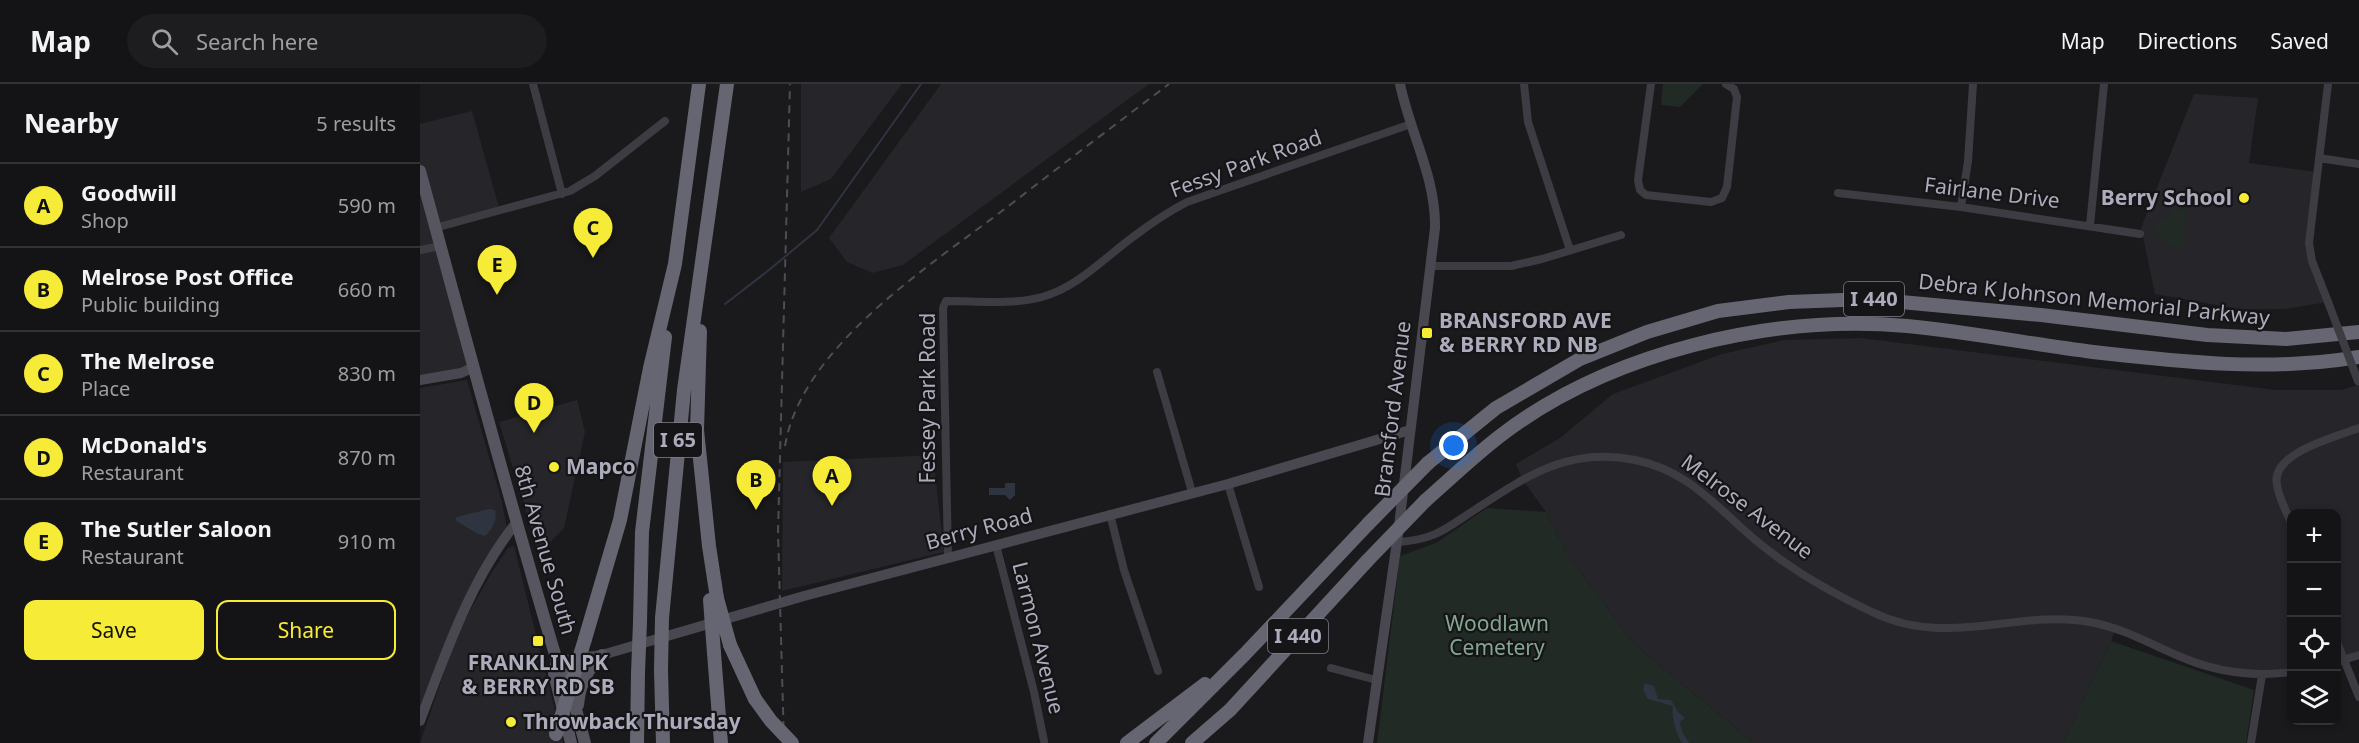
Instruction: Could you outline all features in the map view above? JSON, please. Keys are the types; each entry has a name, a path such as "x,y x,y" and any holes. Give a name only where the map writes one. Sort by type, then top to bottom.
{"highway":[{"name":"I 65","path":"636,743 642,532 673,272 699,84"},
{"name":"I 65","path":"663,743 662,618 681,412 727,84"},
{"path":"702,263 698,430 714,599 714,653 721,743"},
{"path":"554,740 619,526 650,368 673,272"},
{"name":"Debra K Johnson Memorial Parkway","path":"1156,743 1245,654 1428,463 1496,408 1580,359 1647,333 1718,311 1789,302 1869,299 2041,315 2207,335 2286,339 2359,332"},
{"name":"I 440","path":"1192,743 1230,710 1425,501 1501,435 1589,383 1656,357 1691,346 1765,330 1819,325 1878,324 1909,326 2151,359 2240,365 2322,363 2359,357"},
{"path":"2322,363 2359,363"},
{"path":"714,599 730,645 755,699 771,721 792,743"},
{"path":"1127,743 1245,654"},
{"path":"1206,743 1218,730 1230,710"}],"main road":[{"name":"8th Avenue South","path":"420,171 516,523 557,661 565,669 585,743"},
{"path":"577,712 582,683 588,671 602,655"},
{"name":"8th Avenue South","path":"557,661 554,673 572,743"}],"street":[{"path":"533,84 562,194"},
{"name":"Bransford Avenue","path":"1368,743 1397,542 1435,228 1433,195 1400,84"},
{"path":"1524,84 1528,122 1570,250"},
{"path":"1651,84 1638,180 1640,190 1647,195 1711,202 1722,198 1726,187 1737,97 1734,89 1726,84"},
{"path":"1961,207 1968,161 1974,84"},
{"path":"2090,225 2104,84"},
{"path":"2328,84 2309,227 2309,243 2312,261 2359,382"},
{"path":"435,228 562,194 595,176 665,122"},
{"name":"Fessy Park Road","path":"1043,297 1072,284 1166,213 1187,202 1411,124"},
{"path":"2319,158 2359,164"},
{"name":"Fairlane Drive","path":"1838,192 1961,207 2140,234"},
{"path":"1431,266 1479,268 1511,266 1621,235"},
{"path":"420,250 441,246"},
{"name":"Fessey Park Road","path":"948,557 944,308 946,301 1002,301 1043,297"},
{"path":"420,380 461,373 472,368"},
{"path":"1157,372 1192,492"},
{"path":"2287,512 2276,483 2281,465 2302,450 2359,428"},
{"name":"Berry Road","path":"557,661 602,655 948,557 1228,484 1410,430"},
{"name":"Melrose Avenue","path":"1397,542 1433,537 1543,468 1586,458 1634,459 1655,465 1686,479 1760,544 1846,598 1886,618 1932,629 1973,629 2038,620 2088,622 2115,627 2209,667 2262,675 2287,672"},
{"path":"1228,484 1259,587"},
{"path":"1110,514 1128,583 1158,670"},
{"path":"420,721 476,584 499,545 516,523"},
{"name":"Larmon Avenue","path":"996,544 1032,682 1044,741"},
{"path":"2359,655 2341,661 2359,697"},
{"path":"1331,668 1376,680"},
{"path":"2251,743 2262,675"}],"shaded area":[{"path":"801,84 902,84 831,179 801,192"},
{"path":"941,84 1149,84 903,265 872,273 847,262 829,238"},
{"path":"2194,94 2258,98 2249,163 2317,172 2309,243 2328,302 2285,309 2239,309 2155,294 2141,228"},
{"path":"472,111 500,211 436,228 472,368 420,380 420,124"},
{"path":"1861,338 2276,390 2341,390 2359,385 2359,651 2341,658 2341,509 2287,509 2287,672 2218,669 2116,628 2063,743 1754,743 1635,645 1568,555 1546,512 1522,479 1516,464 1560,438 1613,394 1722,354 1784,340"},
{"path":"467,380 502,502 508,534 491,557 420,721 420,388"},
{"path":"577,400 585,432 564,528 539,554 499,422"},
{"path":"933,455 944,552 782,591 783,462"},
{"path":"514,546 563,743 420,743 464,621 508,548"}],"green space":[{"path":"1663,84 1703,84 1680,107 1661,105"},
{"path":"2171,208 2188,211 2182,249 2166,242 2154,231 2156,219 2169,221"},
{"name":"Woodlawn Cemetery","path":"1487,508 1546,512 1568,555 1635,645 1754,743 1377,743 1400,556 1436,543"},
{"path":"2111,641 2254,690 2246,743 2063,743"}],"water":[{"path":"1005,483 1015,483 1015,495 1010,500 1005,495 989,495 989,488 1005,488"},
{"path":"489,509 495,510 496,517 492,528 485,536 455,520 457,517"},
{"path":"1645,683 1654,686 1658,699 1671,700 1678,712 1685,718 1680,722 1683,734 1689,743 1682,743 1678,735 1673,720 1673,706 1648,699 1643,690"}],"waterway":[{"path":"725,304 817,230 921,84"}],"railway":[{"path":"784,743 778,532 790,84"},
{"path":"785,446 796,410 816,375 842,342 873,311 942,255 1169,84"}],"place":[{"name":"Berry School","path":"2244,198"},
{"name":"The Melrose","path":"593,258"},
{"name":"The Sutler Saloon","path":"497,295"},
{"name":"BRANSFORD AVE & BERRY RD NB","path":"1427,333"},
{"name":"McDonald's","path":"534,433"},
{"name":"Mapco","path":"554,467"},
{"name":"Goodwill","path":"832,506"},
{"name":"Melrose Post Office","path":"756,510"},
{"name":"FRANKLIN PK & BERRY RD SB","path":"538,641"},
{"name":"Throwback Thursday","path":"511,722"}]}
